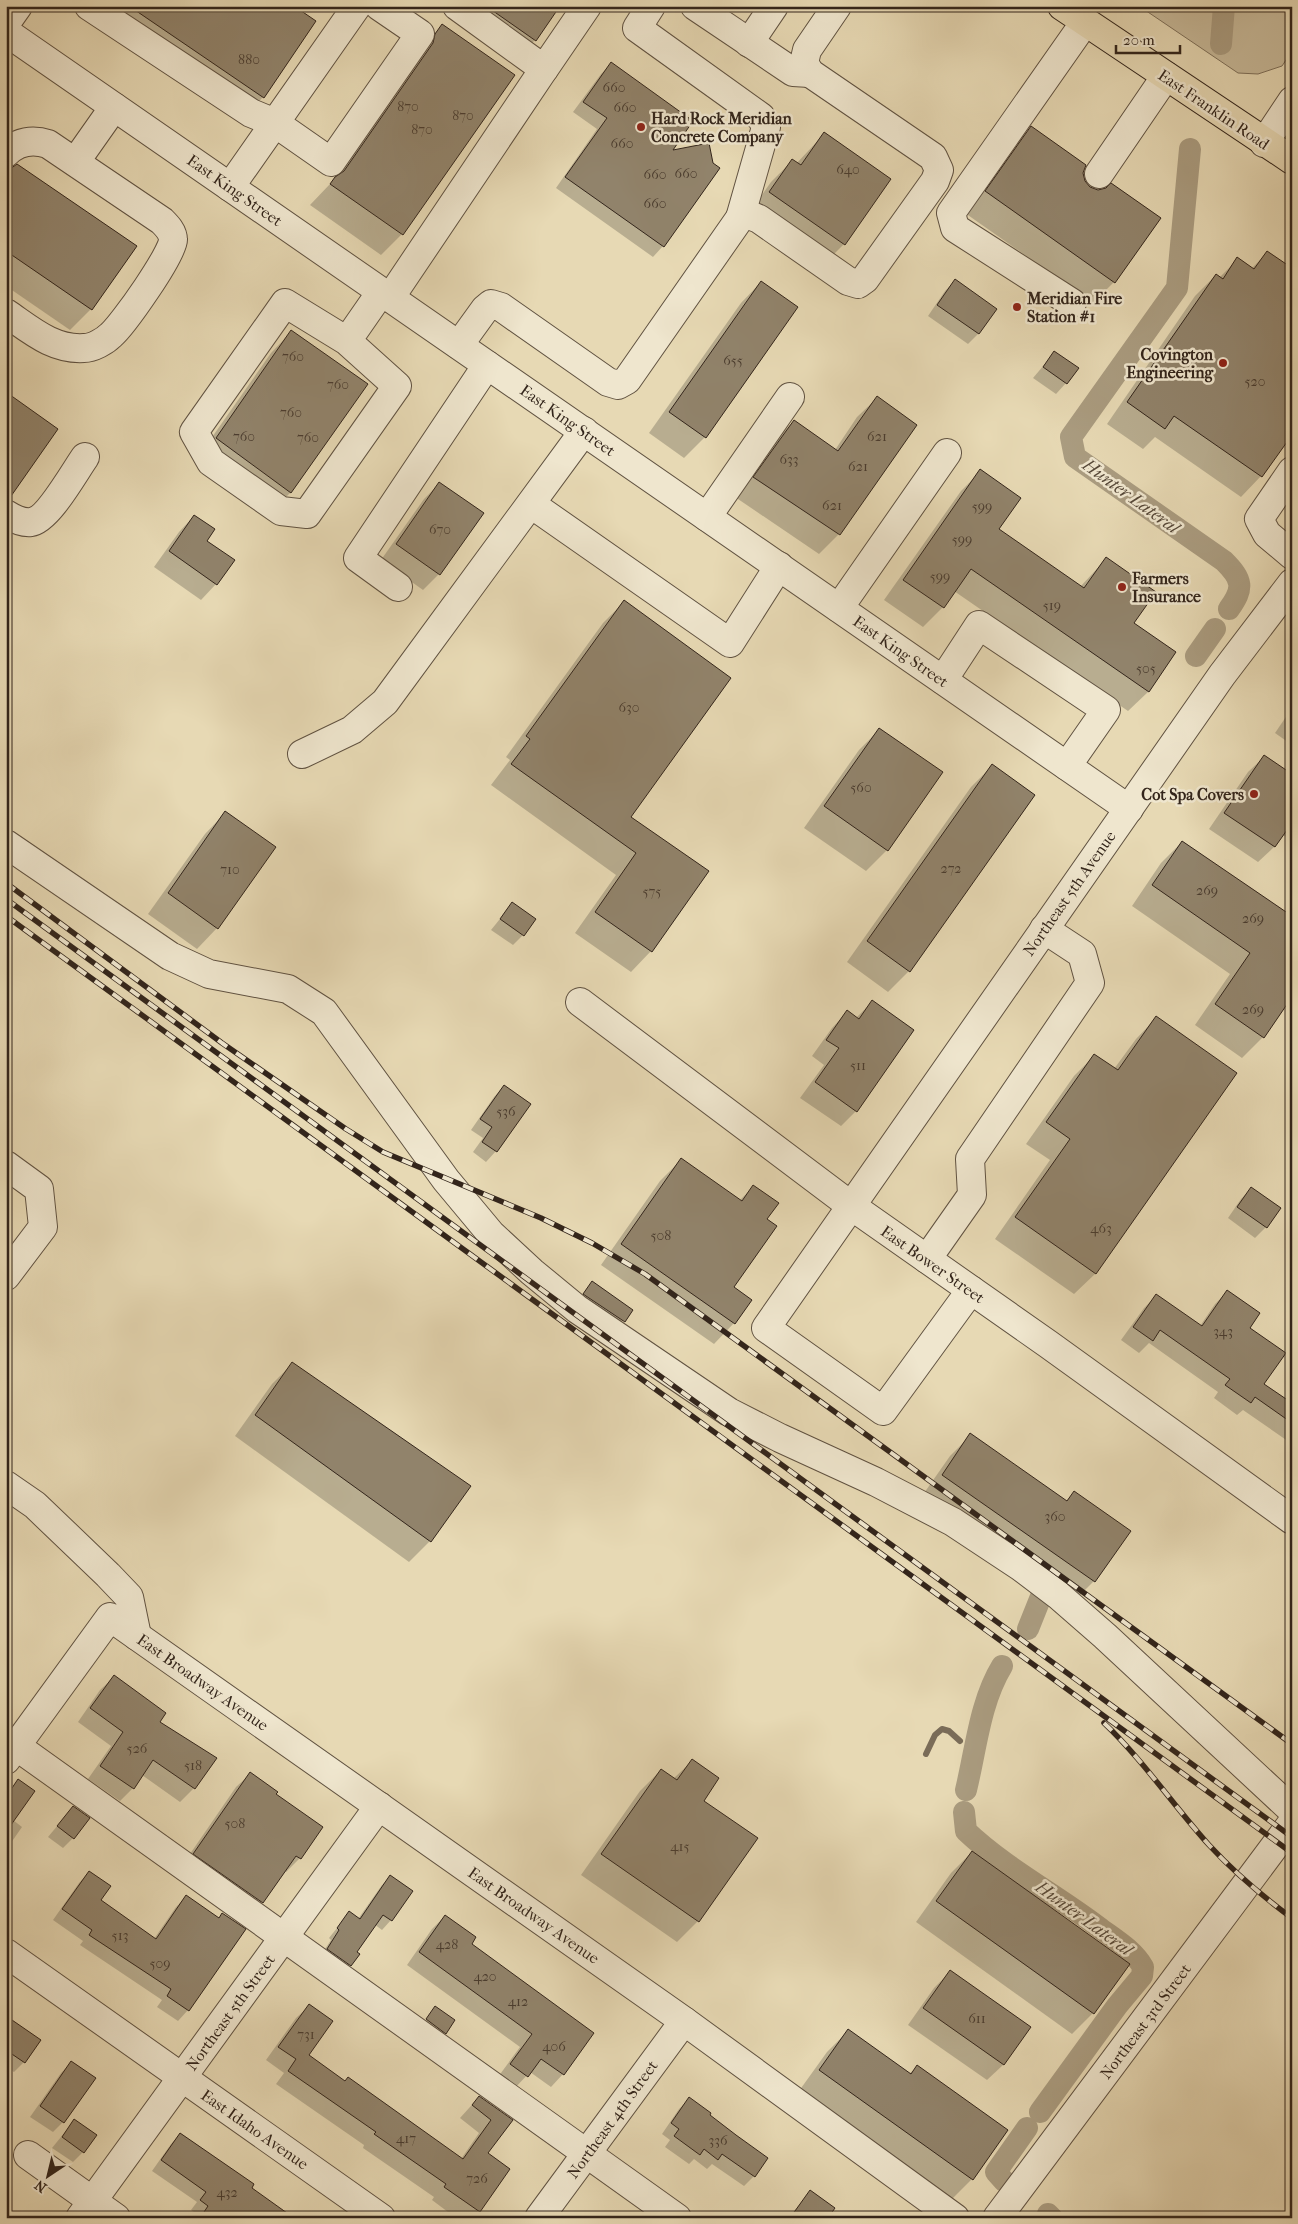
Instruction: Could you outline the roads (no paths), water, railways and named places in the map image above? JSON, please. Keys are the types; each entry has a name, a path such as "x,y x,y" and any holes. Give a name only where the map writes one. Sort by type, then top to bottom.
{"main road":[{"name":"East Franklin Road","path":"1062,6 1292,160"}],"street":[{"path":"6,23 18,6"},
{"path":"89,6 250,114 275,123 331,162 420,34 379,6"},
{"path":"230,187 357,6"},
{"path":"457,6 544,69"},
{"path":"347,341 386,295 587,6"},
{"path":"459,345 484,309 491,304 502,308 608,382 618,385 627,380 740,218 766,127 761,117 637,28 651,6"},
{"path":"695,6 794,72 810,73"},
{"path":"749,43 774,6"},
{"path":"740,218 747,214 759,218 848,281 858,284 865,279 935,181 939,170 933,158 810,73 804,63 807,50 837,6"},
{"path":"1072,303 956,228 951,213 1084,22"},
{"name":"East King Street","path":"6,32 1129,809"},
{"path":"1099,174 1166,76"},
{"path":"1264,143 1292,102"},
{"path":"76,161 114,107"},
{"path":"6,153 26,141 38,140 48,144 76,161 162,221 171,230 174,239 172,246 112,335 104,341 87,348 69,348 54,344 6,313"},
{"path":"285,303 347,341 396,386 307,514 281,511 211,462 194,432 285,303"},
{"path":"398,586 358,558 487,365"},
{"path":"707,517 790,397"},
{"path":"302,754 352,730 385,702 584,432"},
{"path":"839,608 947,453"},
{"path":"6,514 16,520 32,522 44,516 84,457"},
{"path":"1292,471 1259,519 1267,534 1292,555"},
{"path":"531,504 730,643 779,566"},
{"name":"Northeast 5th Avenue","path":"971,1290 883,1411 766,1328 850,1205 1222,675 1292,583"},
{"path":"943,680 979,625 1106,710 1067,766"},
{"path":"6,844 170,956 209,974 288,989 324,1012 446,1180 490,1234 532,1272 577,1309 729,1412 780,1438 876,1482 953,1522 1021,1567 1058,1595 1105,1636 1292,1810"},
{"path":"927,1259 972,1195 970,1159 1090,983 1082,954 1044,929"},
{"name":"East Bower Street","path":"580,1002 850,1205 1292,1520"},
{"path":"6,1165 39,1189 43,1227 6,1276"},
{"path":"6,1485 35,1505 108,1575 129,1598 137,1636"},
{"name":"East Broadway Avenue","path":"12,1744 110,1617 684,2021 955,2218"},
{"path":"12,1744 677,2218"},
{"name":"Northeast 5th Street","path":"86,2209 379,1806"},
{"name":"Northeast 3rd Street","path":"997,2218 1292,1823"},
{"name":"East Idaho Avenue","path":"6,1953 381,2218"},
{"name":"Northeast 4th Street","path":"539,2218 684,2021"},
{"path":"28,2155 86,2209 116,2218"}],"waterway":[{"name":"Hunter Lateral","path":"1221,44 1224,6"},
{"name":"Hunter Lateral","path":"1190,149 1177,288 1071,437 1075,457 1224,561 1235,574 1239,584 1239,590 1229,609"},
{"name":"Hunter Lateral","path":"1196,656 1215,629"},
{"name":"Hunter Lateral","path":"1028,1629 1042,1594"},
{"name":"Hunter Lateral","path":"966,1790 988,1695 1002,1666"},
{"path":"926,1754 935,1735 942,1729 949,1731 960,1741"},
{"name":"Hunter Lateral","path":"964,1812 966,1831 981,1845 1118,1941 1134,1955 1143,1967 1142,1976 1117,2006 1040,2112"},
{"name":"Hunter Lateral","path":"1004,2181 996,2172 1027,2128"},
{"name":"Hunter Lateral","path":"1048,2214 1052,2218"}],"railway":[{"path":"6,883 222,1043 346,1129 383,1152 541,1218 592,1243 645,1274 1292,1744"},
{"path":"6,899 1292,1837"},
{"path":"6,916 1292,1853"},
{"path":"1104,1723 1132,1752 1219,1855 1249,1883 1292,1918"}],"place":[{"name":"Hard Rock Meridian Concrete Company","path":"641,127"},
{"name":"Meridian Fire Station #1","path":"1017,307"},
{"name":"Covington Engineering","path":"1223,363"},
{"name":"Farmers Insurance","path":"1122,587"},
{"name":"Cot Spa Covers","path":"1254,794"}]}
